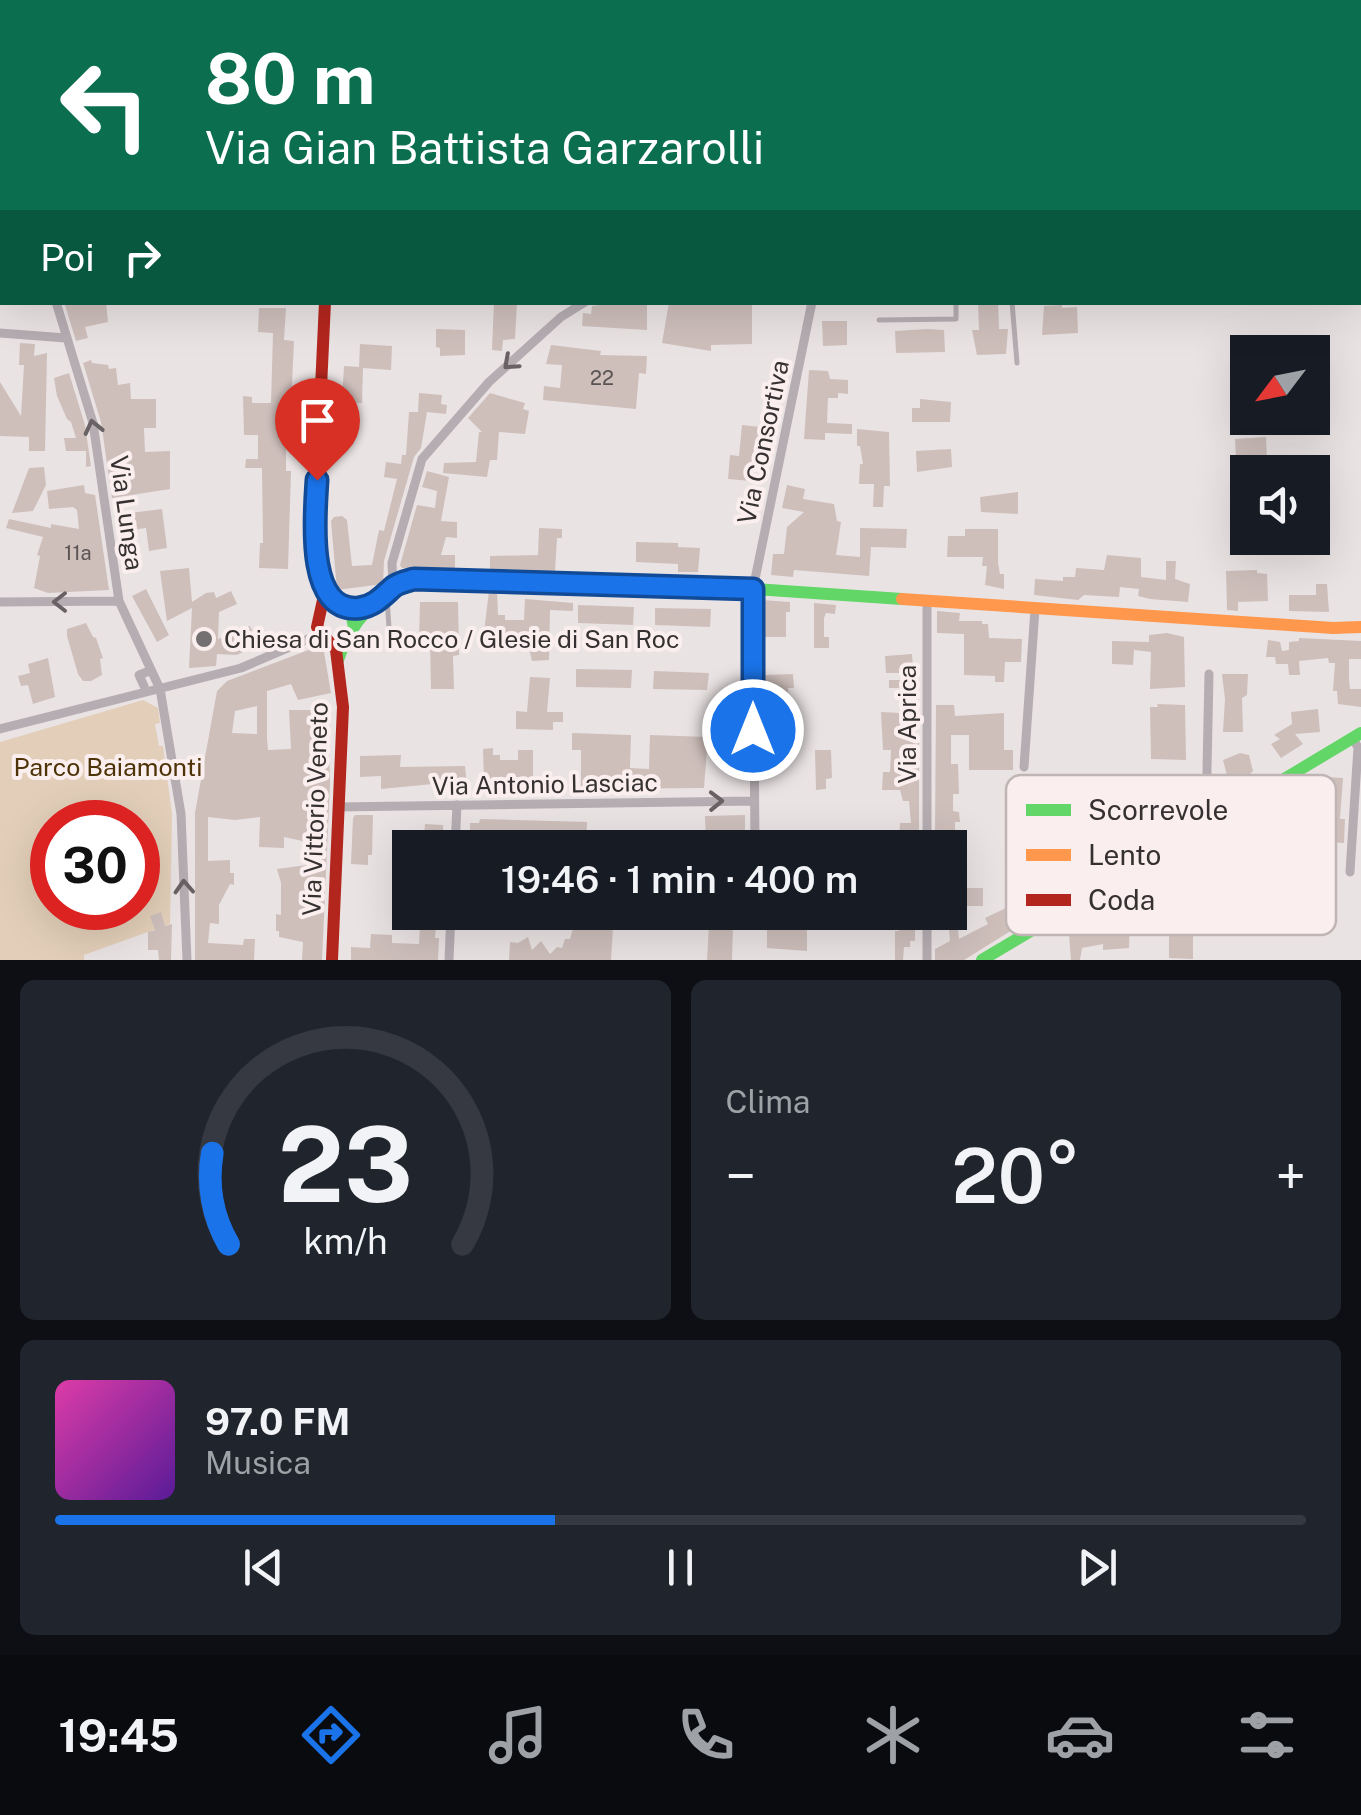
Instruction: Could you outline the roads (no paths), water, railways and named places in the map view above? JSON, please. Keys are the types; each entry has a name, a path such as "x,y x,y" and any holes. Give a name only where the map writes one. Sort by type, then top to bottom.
{"street":[{"name":"Via Lunga","path":"57,305 94,423 119,602 160,688 181,814 187,960"},
{"name":"Via Vittorio Veneto","path":"325,305 315,516 328,632 338,660 343,708 332,960"},
{"path":"390,591 392,563 422,459 490,382 561,317 581,305"},
{"name":"Via Consortiva","path":"754,830 753,589 811,305"},
{"path":"0,333 66,338"},
{"path":"0,729 241,668 328,632 414,579 753,589 1361,627"},
{"name":"Via Vittorio Veneto","path":"322,584 351,612 328,632"},
{"name":"Via Aprica","path":"927,601 927,830"},
{"path":"0,602 119,602"},
{"path":"328,632 325,607 371,605"},
{"path":"1024,767 1035,609"},
{"path":"144,686 139,675 147,672"},
{"path":"1207,775 1209,674"},
{"path":"1293,775 1357,736 1350,872"},
{"name":"Via Antonio Lasciac","path":"338,808 753,800"},
{"path":"456,830 457,805"},
{"path":"449,960 450,930"},
{"path":"927,930 927,960"},
{"path":"982,960 1025,935"}],"lane":[{"path":"879,320 956,319 956,305"},
{"path":"1012,305 1017,362"},
{"path":"390,591 390,628"}],"place":[{"name":"Chiesa di San Rocco / Glesie di San Roc","path":"204,639"}],"park label":[{"name":"Parco Baiamonti","path":"108,767"}]}
